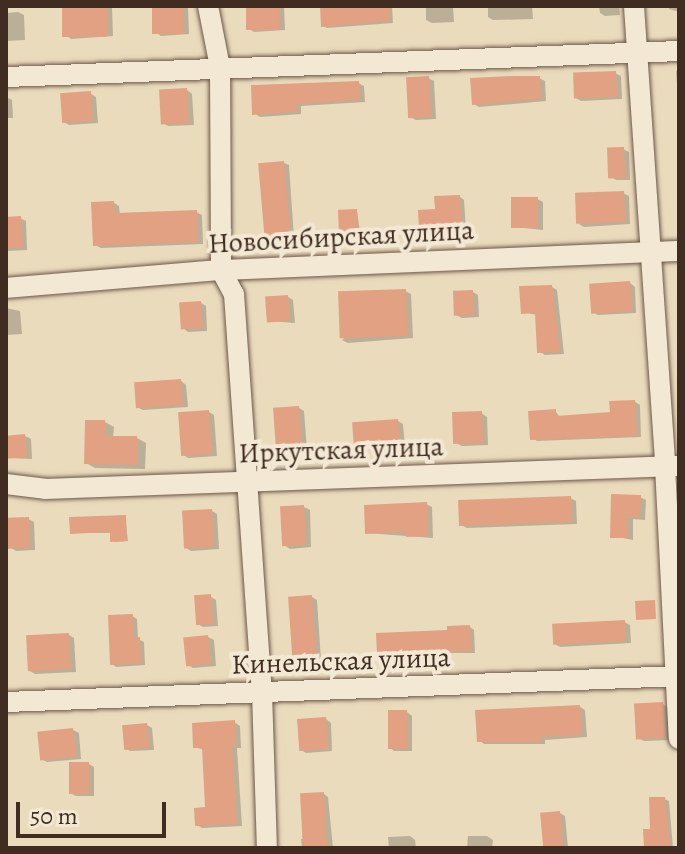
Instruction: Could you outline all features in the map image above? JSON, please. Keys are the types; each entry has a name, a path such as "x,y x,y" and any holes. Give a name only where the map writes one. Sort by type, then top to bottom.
{"street":[{"path":"208,6 220,67 221,270 234,294 262,692 267,848"},
{"path":"634,6 649,252 672,466 679,739"},
{"path":"6,77 679,51"},
{"name":"Новосибирская улица","path":"6,288 221,270 679,251"},
{"name":"Иркутская улица","path":"6,484 45,489 672,466"},
{"name":"Кинельская улица","path":"6,702 677,676"}],"building":[{"path":"62,6 107,6 107,37 62,37"},
{"path":"152,6 183,6 183,34 152,34"},
{"path":"246,6 279,6 279,30 246,30"},
{"path":"320,6 389,6 390,21 321,27"},
{"path":"616,71 617,97 574,98 573,73"},
{"path":"429,76 431,117 408,118 406,77"},
{"path":"540,76 541,99 472,105 470,78"},
{"path":"359,81 360,100 296,104 297,112 252,115 251,85"},
{"path":"187,88 189,123 161,124 159,89"},
{"path":"91,91 93,121 62,123 60,93"},
{"path":"624,147 625,178 608,179 607,148"},
{"path":"284,161 291,236 265,238 258,163"},
{"path":"624,191 625,222 576,224 575,193"},
{"path":"460,195 462,229 419,231 418,210 435,209 434,196"},
{"path":"511,197 538,197 538,228 511,228"},
{"path":"114,201 115,213 197,210 198,242 93,246 91,202"},
{"path":"357,209 358,232 339,233 338,210"},
{"path":"21,216 23,248 6,248 6,217"},
{"path":"630,281 632,311 591,314 589,284"},
{"path":"552,285 560,352 537,353 535,313 521,314 519,286"},
{"path":"406,289 408,336 340,338 338,291"},
{"path":"473,290 474,315 454,316 453,291"},
{"path":"288,295 290,321 267,323 265,297"},
{"path":"201,301 203,328 181,329 179,303"},
{"path":"181,379 183,405 136,408 134,382"},
{"path":"635,400 637,436 530,440 528,411 556,409 556,416 610,412 609,401"},
{"path":"299,406 302,447 276,449 273,408"},
{"path":"209,410 212,454 181,456 178,412"},
{"path":"482,411 483,443 453,444 452,412"},
{"path":"398,419 400,446 354,449 352,422"},
{"path":"85,420 105,420 105,436 137,436 137,465 84,464"},
{"path":"25,434 27,457 8,459 6,436"},
{"path":"611,494 641,495 640,518 628,517 627,538 610,538"},
{"path":"571,496 572,522 459,526 458,500"},
{"path":"427,502 428,536 406,537 406,532 365,534 364,505"},
{"path":"304,505 306,545 282,546 280,506"},
{"path":"212,509 214,547 184,549 182,511"},
{"path":"126,515 127,541 110,542 110,532 70,534 69,517"},
{"path":"29,517 30,548 8,549 7,518"},
{"path":"211,594 213,624 196,625 194,595"},
{"path":"312,595 316,658 292,660 288,597"},
{"path":"655,600 656,619 636,620 635,601"},
{"path":"133,614 134,638 140,637 141,663 110,665 108,615"},
{"path":"625,620 626,641 553,645 552,624"},
{"path":"470,625 471,651 377,655 376,633 447,630 447,626"},
{"path":"69,633 71,669 28,671 26,635"},
{"path":"208,635 211,664 186,666 183,638"},
{"path":"663,702 665,738 636,739 634,704"},
{"path":"580,705 582,735 540,737 541,742 477,742 475,710"},
{"path":"388,710 407,710 407,749 388,749"},
{"path":"326,717 328,749 299,751 297,719"},
{"path":"235,720 236,746 232,746 237,824 195,826 194,808 205,807 202,748 193,748 192,723"},
{"path":"147,723 149,748 124,750 122,725"},
{"path":"73,728 76,757 40,761 37,732"},
{"path":"69,762 89,762 89,794 69,794"},
{"path":"324,792 327,848 303,848 300,793"},
{"path":"649,797 665,797 670,848 644,848 643,829 650,829"},
{"path":"560,811 563,848 543,848 540,813"}]}
